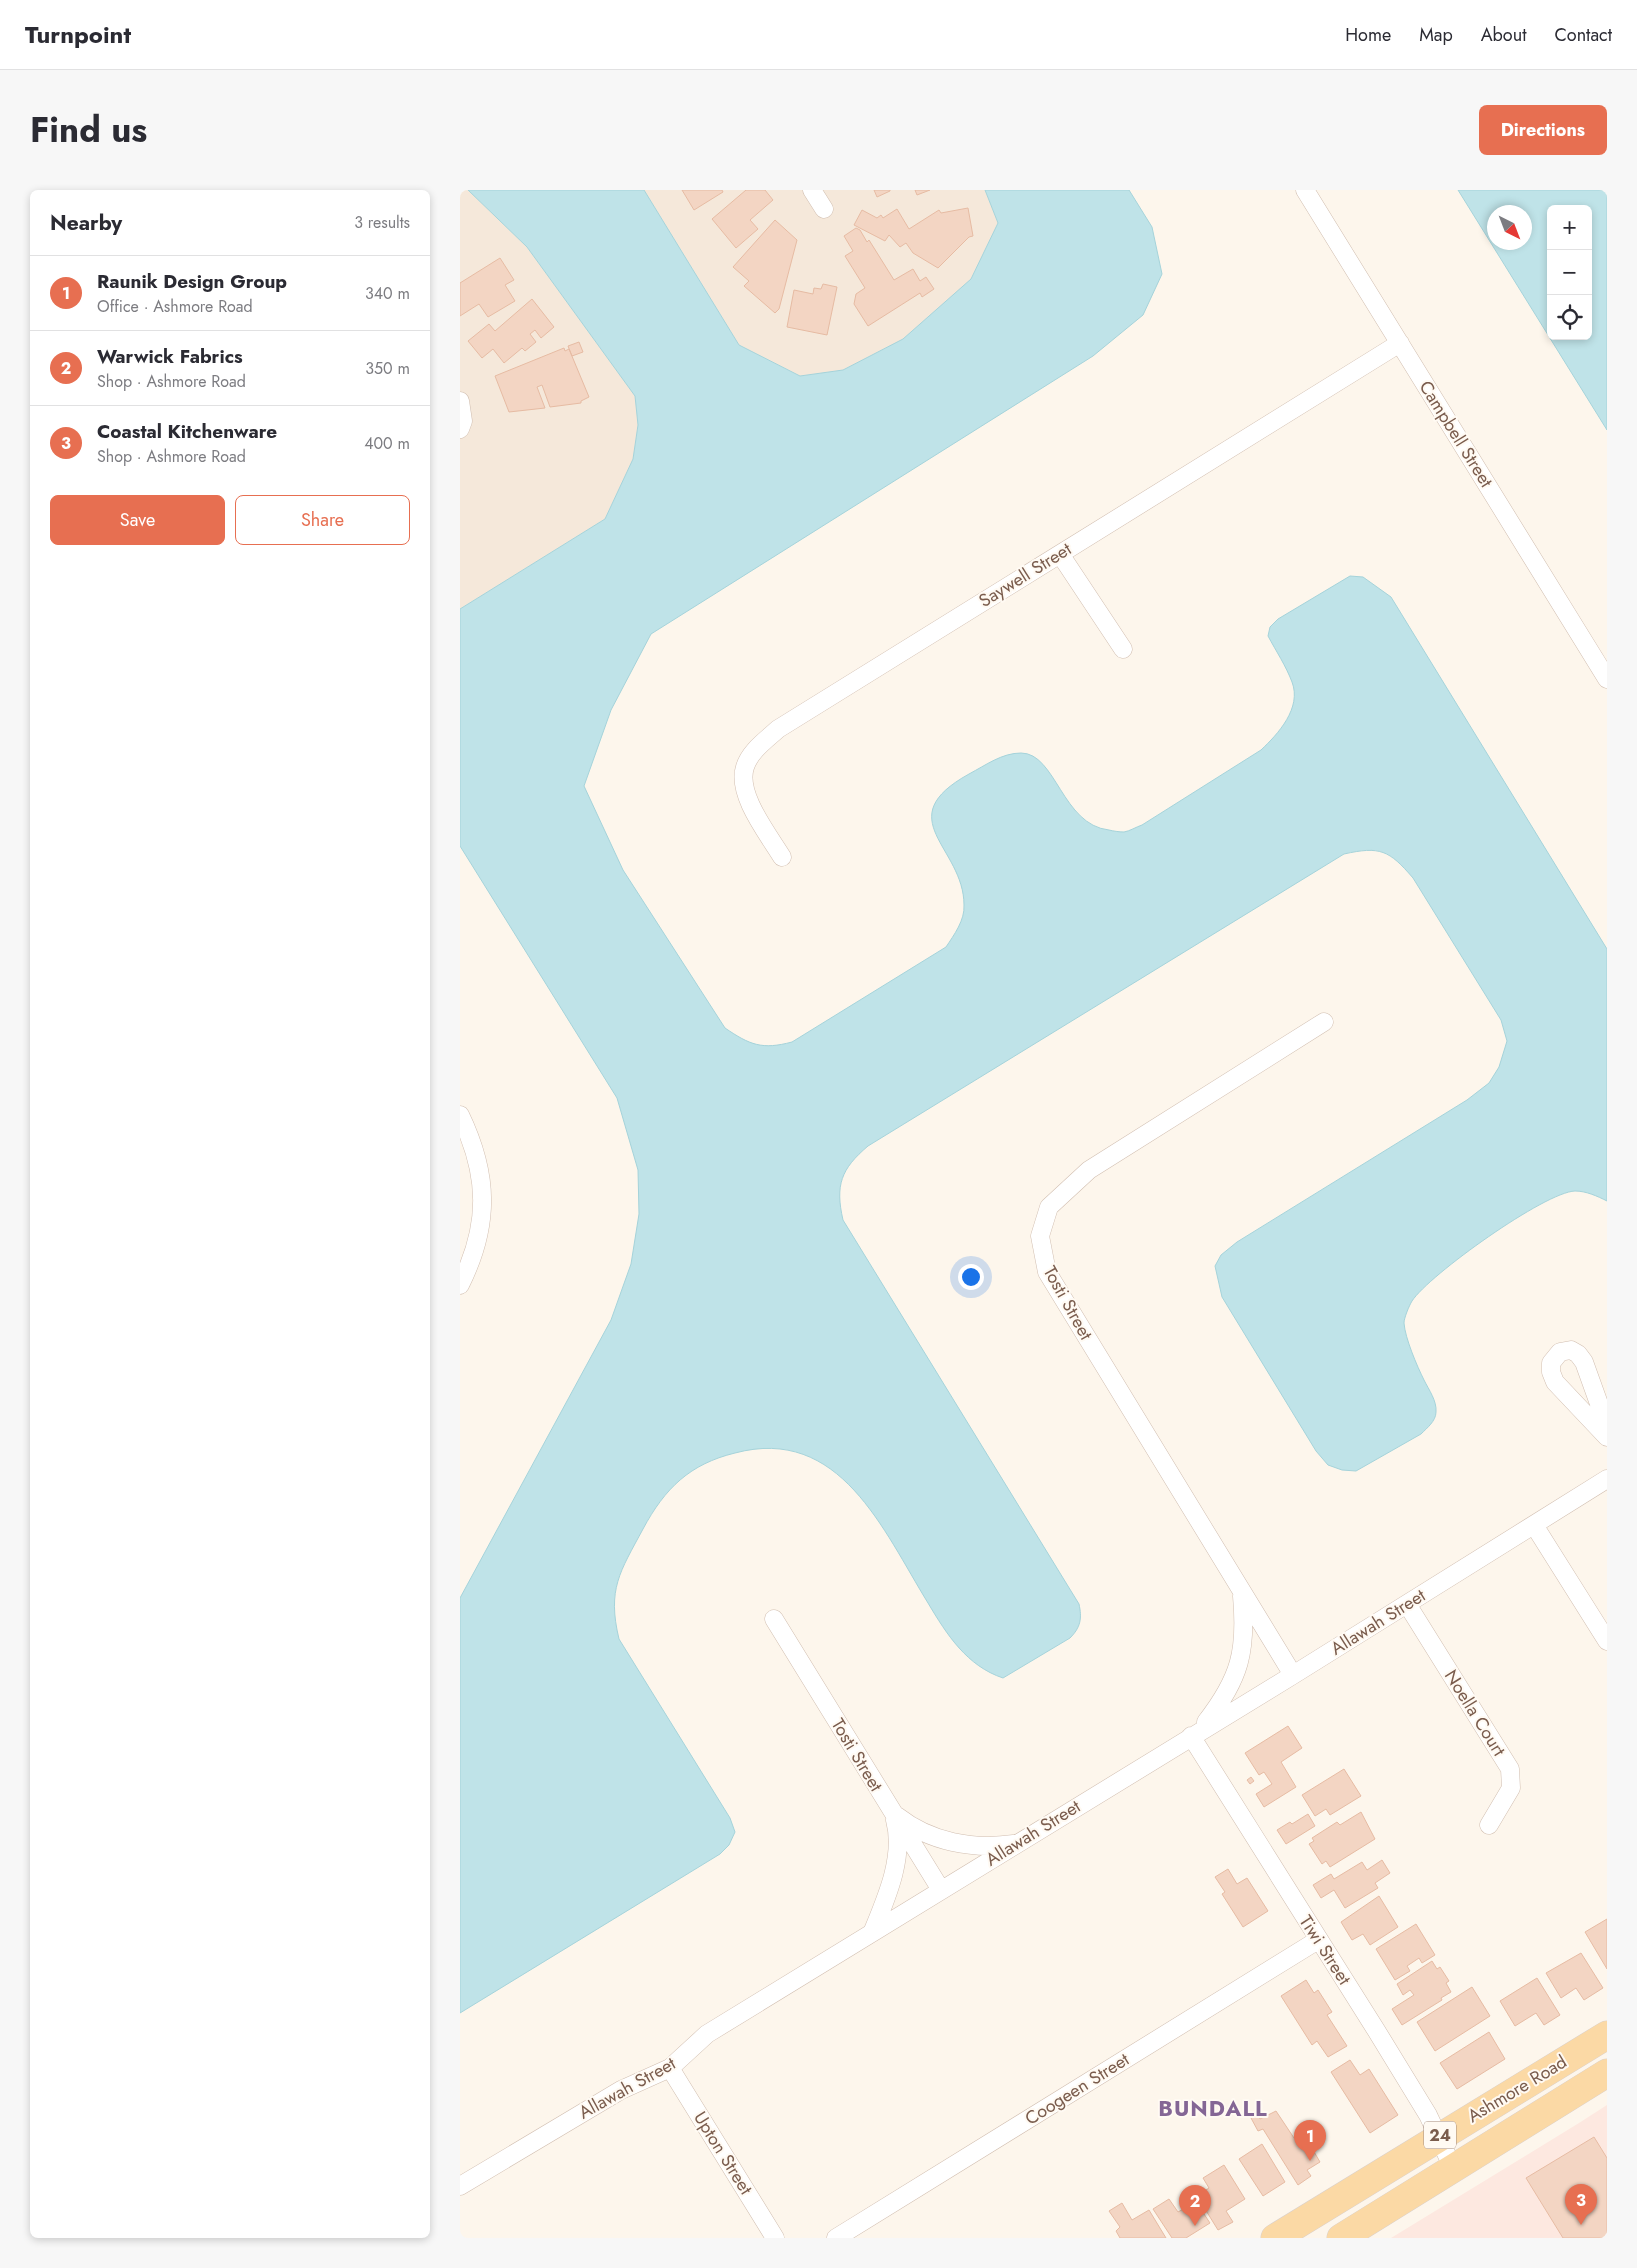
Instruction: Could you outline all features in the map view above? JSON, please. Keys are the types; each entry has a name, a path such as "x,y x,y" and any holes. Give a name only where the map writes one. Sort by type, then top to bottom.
{"main road":[{"name":"Ashmore Road","path":"1275,2238 1607,2035"},
{"name":"Ashmore Road","path":"1341,2238 1607,2073"}],"street":[{"path":"812,190 824,209"},
{"name":"Campbell Street","path":"1305,190 1607,679"},
{"name":"Saywell Street","path":"782,857 749,803 744,780 745,766 756,749 778,729 1400,343"},
{"path":"460,402 463,421 460,429"},
{"path":"1060,554 1123,649"},
{"name":"Tosti Street","path":"1292,1675 1047,1272 1040,1236 1049,1207 1089,1170 1324,1022"},
{"path":"460,1115 473,1142 481,1175 484,1207 473,1260 460,1285"},
{"path":"1607,1426 1582,1357 1569,1350 1560,1352 1551,1363 1553,1379 1607,1437"},
{"name":"Allawah Street","path":"460,2186 621,2090 670,2068 707,2034 1607,1479"},
{"path":"1534,1525 1607,1641"},
{"path":"1195,1733 1226,1696 1240,1664 1243,1635 1242,1593"},
{"name":"Noella Court","path":"1407,1604 1510,1769 1511,1788 1489,1825"},
{"name":"Tosti Street","path":"774,1619 941,1890"},
{"name":"Tiwi Street","path":"1195,1733 1318,1940 1428,2115 1453,2168"},
{"path":"891,1811 916,1829 947,1840 978,1846 1016,1844"},
{"path":"872,1933 886,1899 895,1861 897,1828 891,1811"},
{"name":"Coogeen Street","path":"836,2238 1318,1940"},
{"name":"Upton Street","path":"670,2068 775,2238"}],"shaded area":[{"path":"460,190 468,190 527,247 635,396 638,425 633,459 605,519 460,609"},
{"path":"644,190 985,190 998,223 971,279 903,339 843,370 800,376 739,345"},
{"path":"1607,2105 1607,2238 1391,2238 1579,2123"}],"water":[{"path":"468,190 644,190 739,345 800,376 843,370 903,339 971,279 998,223 985,190 1129,190 1152,227 1162,274 1143,315 1093,356 651,634 611,710 584,786 623,870 725,1028 749,1042 764,1046 792,1042 946,947 961,922 964,905 961,885 936,835 932,820 934,805 946,790 988,763 1007,755 1021,753 1033,756 1043,764 1080,816 1093,825 1124,832 1142,825 1261,750 1287,720 1294,701 1292,682 1268,636 1270,627 1278,619 1350,576 1363,577 1391,597 1607,949 1607,1201 1591,1194 1575,1191 1560,1195 1539,1205 1463,1255 1423,1289 1412,1301 1404,1323 1412,1352 1434,1400 1436,1415 1431,1424 1421,1434 1356,1471 1342,1470 1328,1465 1316,1451 1222,1297 1215,1266 1221,1255 1237,1242 1467,1100 1489,1083 1499,1067 1507,1041 1501,1020 1413,878 1390,856 1383,852 1367,850 1344,854 868,1146 852,1162 842,1179 840,1197 843,1220 1079,1604 1080,1618 1078,1626 1070,1638 1003,1678 990,1673 968,1657 951,1638 875,1516 854,1490 830,1469 803,1454 772,1448 735,1453 719,1458 692,1471 670,1490 651,1514 622,1570 615,1594 614,1607 619,1639 730,1818 735,1832 729,1845 720,1854 460,2013 460,1598 611,1320 631,1264 639,1214 638,1170 617,1098 460,846 460,609 605,519 633,459 638,425 635,396 527,247"},
{"path":"1458,190 1607,190 1607,430 1551,340 1592,340 1592,205 1547,205 1547,333 1495,250 1532,250 1532,205 1487,205 1487,237"}],"building":[{"path":"682,190 722,190 723,192 694,210"},
{"path":"746,190 765,190 773,200 750,220 758,229 736,248 712,219"},
{"path":"874,190 890,190 890,191 877,197"},
{"path":"915,190 930,190 917,195"},
{"path":"968,208 973,236 969,237 938,268 913,253 906,243 900,247 889,235 885,241 854,225 862,210 877,218 881,215 883,218 897,209 909,229 939,210 941,213"},
{"path":"775,220 797,240 779,309 775,313 744,286 749,281 733,267"},
{"path":"856,228 860,230 867,242 869,240 894,280 913,269 920,281 926,277 934,289 922,297 920,293 868,326 854,304 856,294 865,288 845,256 853,251 844,236"},
{"path":"500,258 514,280 505,285 515,301 488,317 479,304 460,316 460,283"},
{"path":"823,284 837,287 827,335 787,327 794,290 813,294 814,288 821,289"},
{"path":"532,299 554,327 541,338 535,330 530,334 536,342 525,351 522,348 504,363 493,349 482,358 468,341 489,324 495,331"},
{"path":"579,342 583,352 572,356 568,346"},
{"path":"564,348 565,351 569,349 589,397 581,401 581,403 550,407 542,385 537,387 545,408 509,412 495,376"},
{"path":"1288,1726 1302,1748 1281,1762 1296,1787 1264,1807 1256,1794 1272,1784 1264,1772 1259,1775 1245,1753"},
{"path":"1344,1769 1361,1796 1330,1815 1326,1809 1315,1816 1302,1795"},
{"path":"1251,1777 1254,1781 1250,1784 1247,1780"},
{"path":"1361,1812 1375,1839 1330,1867 1326,1861 1322,1864 1309,1844 1314,1841 1312,1838 1337,1822 1340,1825"},
{"path":"1308,1814 1315,1826 1286,1844 1277,1830 1290,1822 1292,1824"},
{"path":"1382,1860 1390,1873 1375,1883 1378,1888 1345,1908 1334,1890 1321,1898 1313,1885 1331,1874 1334,1879 1362,1862 1367,1870"},
{"path":"1228,1869 1237,1884 1247,1878 1268,1911 1243,1927 1222,1894 1225,1892 1215,1877"},
{"path":"1379,1896 1398,1927 1370,1945 1363,1934 1352,1940 1341,1922"},
{"path":"1607,1919 1607,1969 1585,1932"},
{"path":"1416,1924 1435,1955 1422,1963 1419,1958 1407,1966 1410,1971 1395,1980 1376,1949"},
{"path":"1581,1953 1603,1988 1584,2000 1576,1988 1561,1998 1546,1973"},
{"path":"1432,1961 1437,1969 1440,1967 1449,1981 1446,1983 1451,1992 1441,1998 1442,2000 1402,2025 1392,2009 1414,1995 1410,1990 1403,1995 1397,1984"},
{"path":"1537,1978 1560,2015 1544,2025 1536,2013 1515,2026 1500,2001"},
{"path":"1306,1980 1314,1993 1318,1990 1332,2012 1327,2015 1347,2046 1328,2057 1317,2041 1312,2045 1281,1996"},
{"path":"1472,1987 1490,2016 1435,2051 1417,2022"},
{"path":"1489,2032 1505,2059 1457,2089 1440,2063"},
{"path":"1350,2060 1360,2075 1369,2069 1398,2115 1370,2133 1331,2072"},
{"path":"1276,2111 1294,2138 1303,2133 1320,2162 1307,2170 1311,2176 1298,2185 1263,2129 1258,2131 1251,2118 1258,2114 1260,2119"},
{"path":"1594,2137 1607,2158 1607,2238 1563,2238 1526,2178"},
{"path":"1262,2144 1285,2182 1263,2196 1239,2159"},
{"path":"1224,2165 1245,2199 1226,2211 1233,2222 1218,2230 1197,2196 1209,2188 1203,2178"},
{"path":"1169,2199 1178,2212 1196,2202 1210,2223 1186,2238 1172,2238 1153,2209"},
{"path":"1122,2203 1132,2220 1149,2210 1166,2238 1120,2238 1116,2231 1120,2227 1109,2211"}],"place":[{"name":"Raunik Design Group","path":"1310,2161"},
{"name":"Coastal Kitchenware","path":"1581,2225"},
{"name":"Warwick Fabrics","path":"1195,2226"}],"district":[{"name":"BUNDALL","path":"1213,2108"}]}
